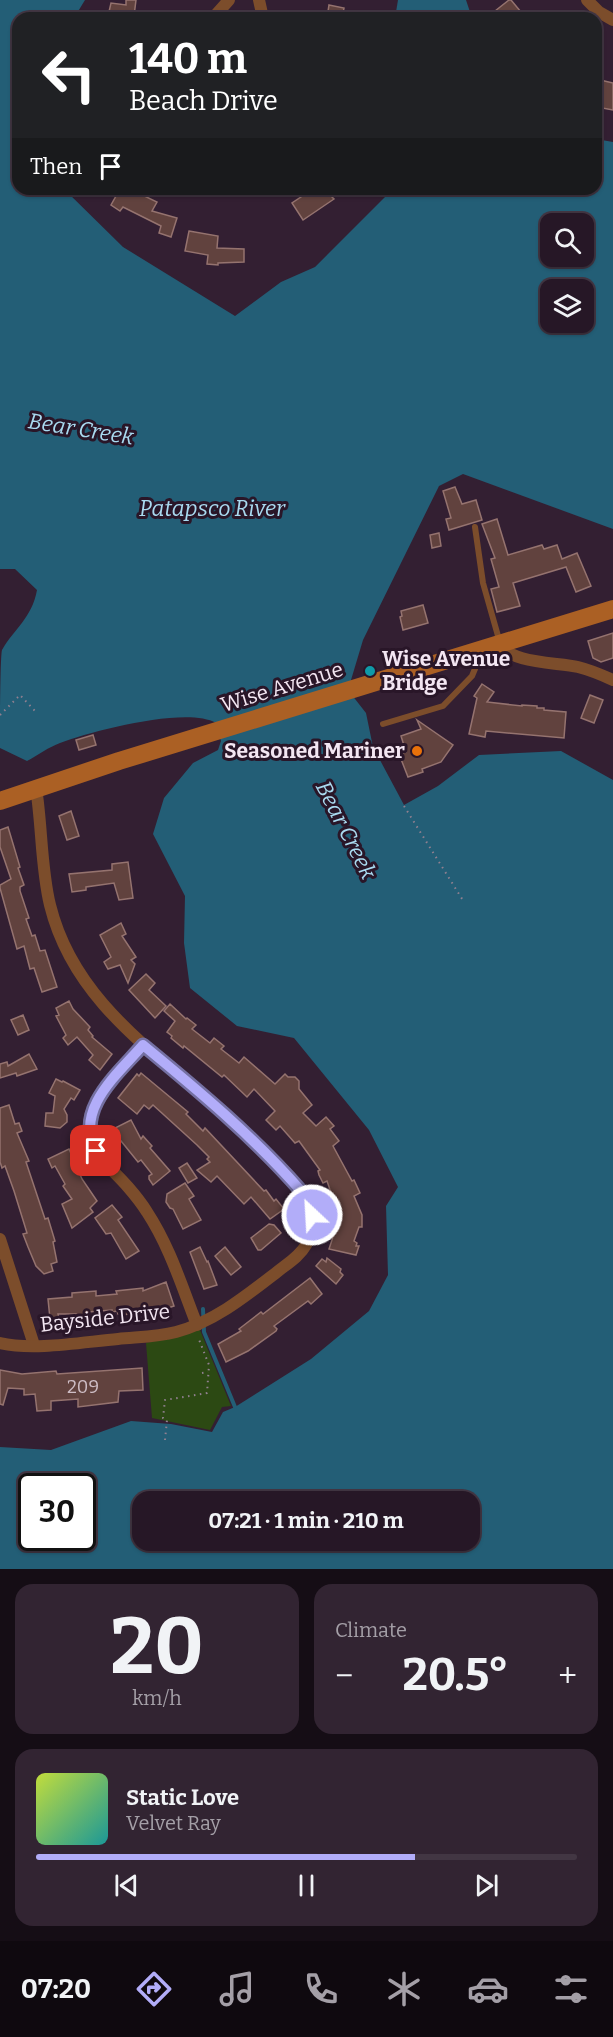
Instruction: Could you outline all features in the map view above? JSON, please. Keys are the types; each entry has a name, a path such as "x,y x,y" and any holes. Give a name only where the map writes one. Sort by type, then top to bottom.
{"main road":[{"name":"Wise Avenue","path":"0,801 168,745 613,609"}],"street":[{"path":"218,12 229,0"},
{"path":"587,0 599,12"},
{"path":"492,646 514,656 581,667 613,680"},
{"name":"Bayside Drive","path":"0,1343 34,1345 163,1335 195,1326 244,1297 302,1251 311,1235 313,1224 311,1208 302,1192 248,1135 116,1021 75,967 62,940 49,902 36,788"},
{"path":"143,1045 95,1105 89,1121 90,1137 101,1159 128,1187 155,1224 165,1244 195,1326"},
{"path":"0,1239 34,1345"}],"lane":[{"path":"383,724 443,706 472,676 492,646 475,527"}],"path":[{"path":"0,715 20,694 36,712"},
{"path":"404,806 464,902"},
{"path":"165,1440 167,1420 163,1418 165,1400 207,1393 209,1365 202,1351 195,1326"},
{"path":"202,1373 208,1372"}],"green space":[{"path":"200,1330 231,1406 222,1407 210,1430 152,1418 146,1343"}],"water":[{"name":"Patapsco River","path":"0,0 85,0 78,12 12,12 12,195 70,195 123,247 235,316 281,282 315,267 387,195 602,195 602,140 613,142 613,529 463,474 439,486 363,640 348,690 366,713 373,747 404,805 438,786 479,755 561,751 613,780 613,1569 0,1569 0,1447 51,1450 131,1421 171,1424 212,1432 223,1412 235,1407 311,1359 369,1311 388,1275 386,1206 398,1187 369,1130 294,1038 237,1026 190,988 184,943 185,896 153,834 164,798 193,763 218,750 221,741 216,723 202,718 184,717 139,722 94,732 60,743 27,761 0,748 2,650 27,616 37,590 15,569 0,569"},
{"path":"398,0 466,0 470,12 396,12"}],"building":[{"path":"126,0 136,0 134,12 109,12 111,3 126,5"},
{"path":"511,0 521,12 496,12"},
{"path":"329,5 344,8 343,12 328,12"},
{"path":"602,80 613,83 613,110 602,108"},
{"path":"117,195 142,195 157,202 152,211 177,218 171,237 159,233 161,226 123,207 120,211 111,205"},
{"path":"304,195 333,195 334,199 303,220 292,203"},
{"path":"189,231 218,236 217,248 244,249 244,262 207,264 208,255 185,251"},
{"path":"455,487 462,504 476,500 482,520 449,530 446,519 451,518 443,491"},
{"path":"497,519 508,555 542,545 544,549 557,545 562,559 577,553 591,586 576,592 566,567 513,583 520,606 497,612 491,589 499,587 491,559 495,558 482,524"},
{"path":"439,533 441,546 432,548 430,535"},
{"path":"423,605 428,623 403,630 401,611"},
{"path":"613,633 613,658 601,662 593,658 588,641"},
{"path":"482,684 494,692 487,702 537,706 544,710 566,712 564,738 486,731 485,737 469,734 477,698 474,696"},
{"path":"590,695 603,700 594,723 581,718"},
{"path":"417,720 453,745 441,762 408,777 399,754 406,752 401,736 421,729"},
{"path":"93,735 96,745 79,750 76,740"},
{"path":"71,811 79,836 67,840 59,816"},
{"path":"8,827 24,885 20,887 20,891 29,918 26,919 32,936 35,935 40,951 45,950 57,987 42,992 34,968 30,969 24,946 17,949 0,888 0,885 11,879 0,847 0,830"},
{"path":"128,862 133,898 119,900 114,883 86,887 86,890 72,892 69,874 112,870 112,864"},
{"path":"121,923 126,934 122,936 136,957 131,960 135,964 128,983 120,965 108,969 104,962 111,957 100,935"},
{"path":"146,974 155,983 149,990 166,1006 155,1018 129,990"},
{"path":"69,1001 73,1009 90,1027 88,1030 92,1037 112,1054 100,1070 89,1060 93,1055 77,1037 68,1045 63,1038 66,1035 56,1016 59,1015 56,1008"},
{"path":"170,1004 196,1025 192,1029 210,1043 214,1038 224,1046 221,1049 239,1063 244,1057 275,1084 285,1074 288,1077 295,1077 299,1081 299,1089 312,1105 303,1113 316,1126 326,1117 334,1126 330,1129 339,1141 333,1146 360,1193 354,1196 362,1215 362,1227 359,1227 354,1241 357,1243 356,1246 359,1246 356,1255 329,1249 334,1234 334,1213 338,1213 327,1181 323,1183 318,1171 320,1170 299,1141 295,1143 280,1126 276,1130 266,1120 275,1111 254,1089 247,1097 224,1075 222,1077 171,1038 172,1036 167,1032 175,1021 164,1011"},
{"path":"23,1015 29,1030 18,1035 11,1020"},
{"path":"29,1054 37,1069 17,1076 16,1073 0,1078 0,1064 7,1062 8,1066"},
{"path":"141,1073 188,1112 186,1114 203,1131 205,1128 284,1209 270,1219 251,1197 244,1204 217,1176 211,1182 197,1170 210,1162 207,1159 209,1157 153,1105 149,1109 144,1105 137,1114 118,1098 137,1074 139,1076"},
{"path":"56,1079 80,1090 74,1100 71,1098 64,1109 67,1122 60,1128 45,1126 46,1113 53,1113 55,1096 49,1093"},
{"path":"9,1105 15,1124 19,1123 22,1131 17,1133 29,1161 26,1162 45,1219 48,1218 55,1241 53,1242 57,1262 51,1264 53,1271 44,1274 36,1266 28,1247 23,1234 27,1233 14,1191 5,1166 2,1168 0,1162 0,1108"},
{"path":"131,1120 141,1139 143,1136 170,1171 153,1185 149,1179 152,1174 141,1160 138,1162 121,1141 119,1142 113,1129"},
{"path":"69,1149 82,1179 97,1201 90,1208 93,1212 72,1228 62,1204 72,1199 63,1186 65,1184 55,1166 52,1168 48,1159"},
{"path":"187,1163 197,1178 188,1183 179,1168"},
{"path":"185,1183 194,1196 189,1199 201,1220 183,1229 173,1209 166,1202 167,1194"},
{"path":"112,1205 122,1217 118,1220 139,1251 126,1259 111,1233 106,1234 95,1218"},
{"path":"269,1224 274,1225 281,1233 258,1250 251,1238"},
{"path":"200,1247 217,1285 204,1289 190,1252"},
{"path":"225,1247 241,1267 231,1275 215,1256"},
{"path":"327,1258 341,1269 340,1272 343,1275 336,1284 316,1266 322,1259 326,1262"},
{"path":"310,1278 322,1294 311,1304 308,1301 274,1326 276,1331 248,1351 226,1362 218,1344 241,1331 239,1329 261,1312 263,1314"},
{"path":"166,1282 174,1306 165,1309 122,1315 112,1310 88,1312 88,1318 79,1318 76,1314 58,1314 59,1318 50,1319 48,1299 72,1297 72,1293 96,1291 96,1296 143,1288 143,1291"},
{"path":"142,1368 143,1390 119,1391 118,1402 78,1407 78,1399 51,1401 51,1410 37,1411 35,1394 24,1395 24,1389 8,1388 3,1405 0,1404 0,1370 22,1374 56,1371 57,1374"}],"waterway":[{"path":"203,1309 204,1332 235,1407"}],"place":[{"name":"Wise Avenue Bridge","path":"370,671"},
{"name":"Seasoned Mariner","path":"417,751"}],"route":[{"path":"96,1151 92,1145 89,1129 89,1121 95,1105 143,1045 248,1135 302,1192 311,1208 312,1215"}],"water label":[{"name":"Bear Creek","path":"81,429"},
{"name":"Bear Creek","path":"346,830"}]}
